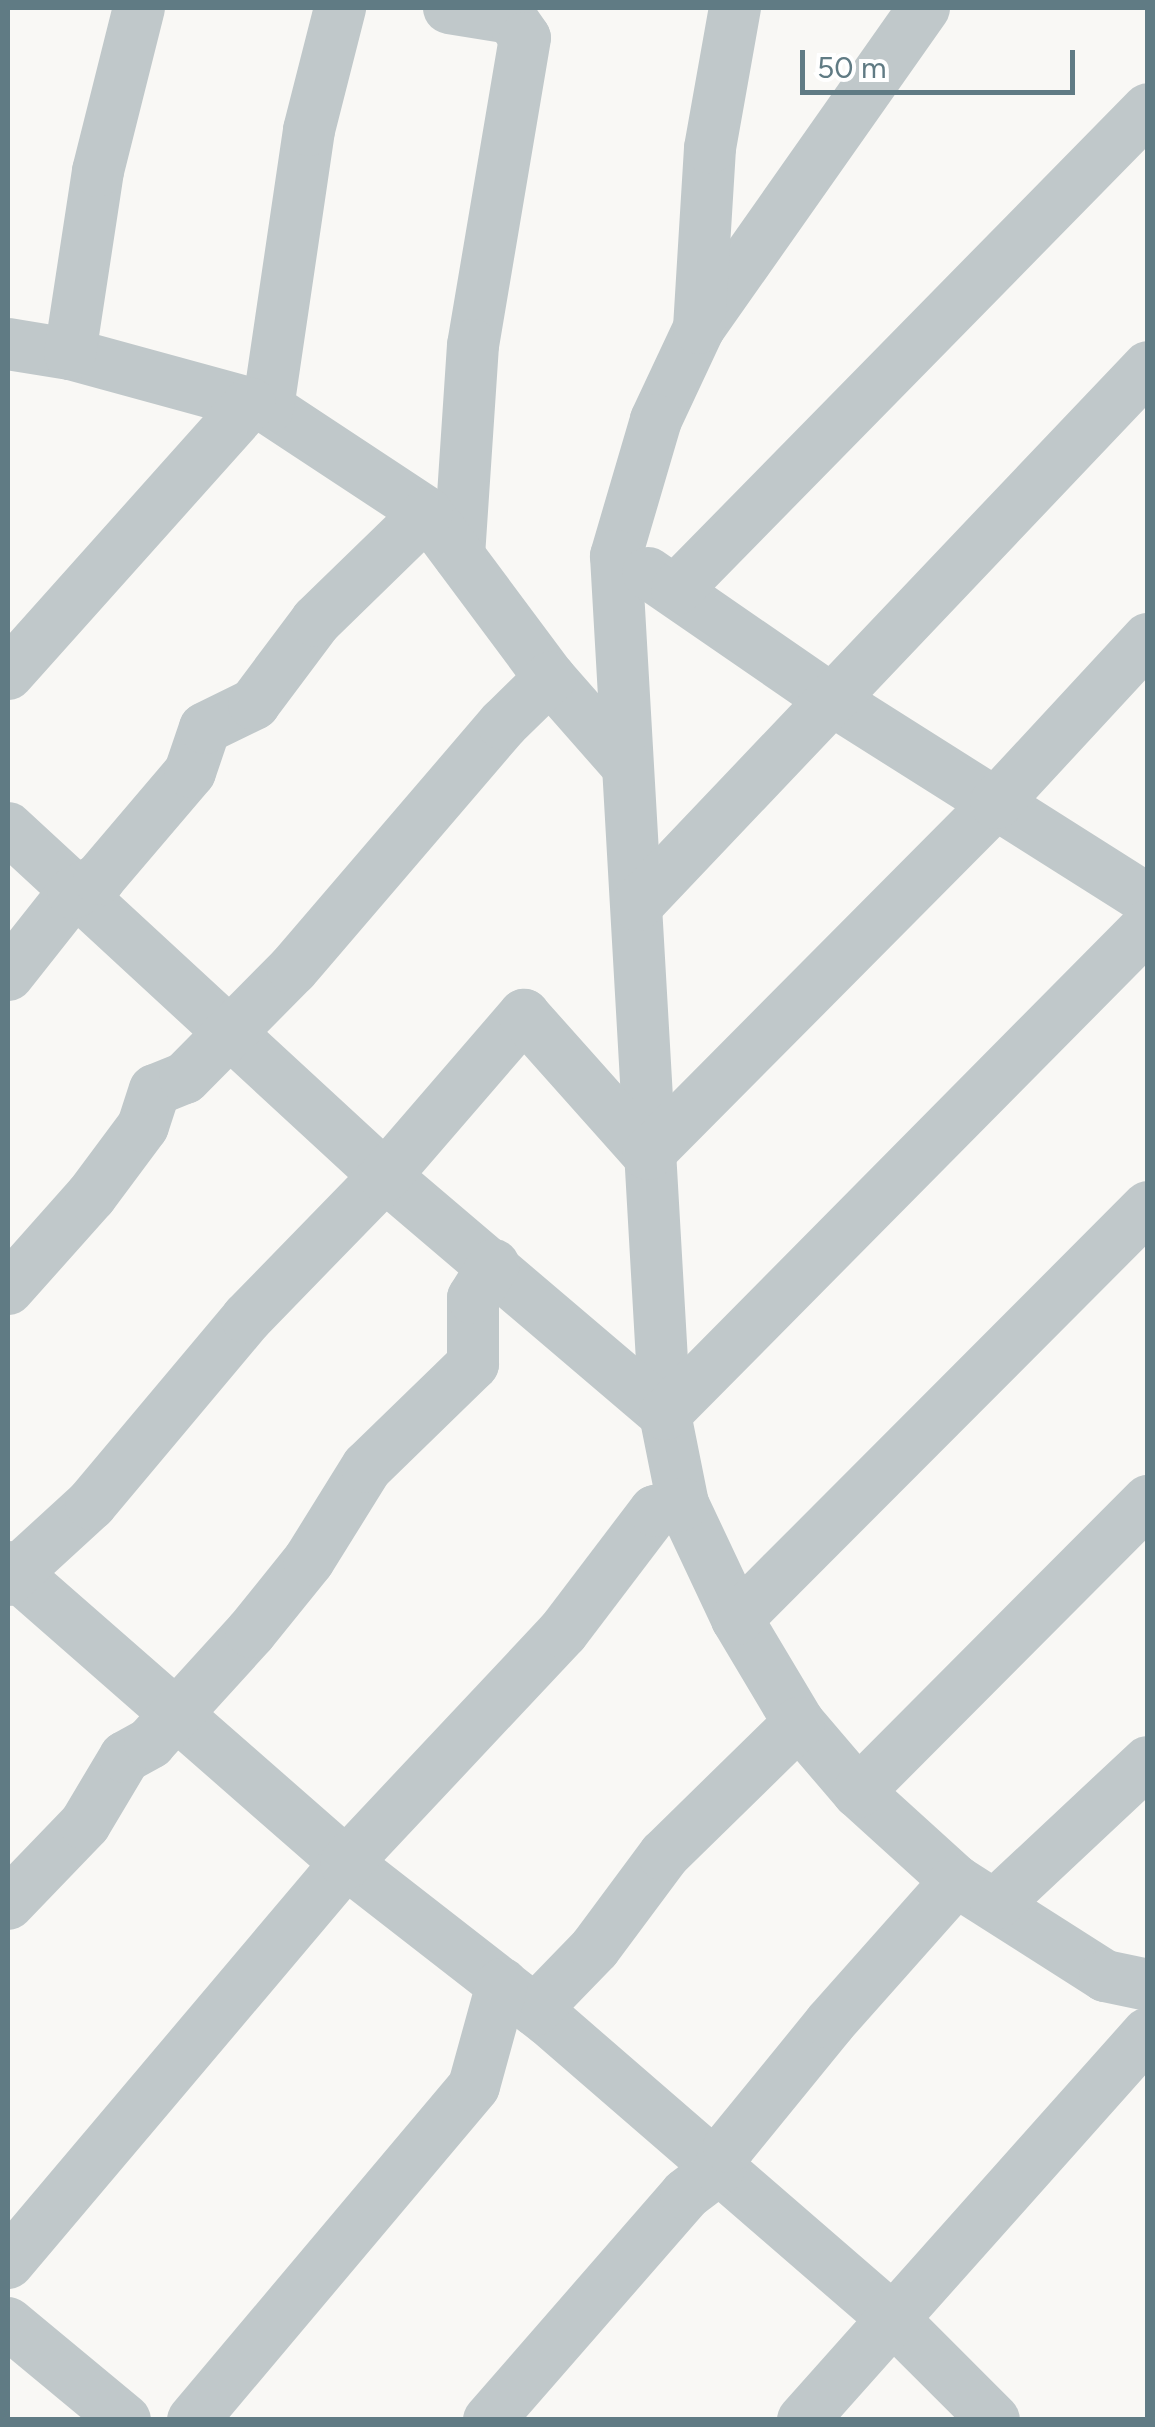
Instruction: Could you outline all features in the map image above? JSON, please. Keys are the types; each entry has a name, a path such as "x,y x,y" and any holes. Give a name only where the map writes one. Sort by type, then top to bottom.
{"street":[{"path":"138,8 98,171 29,358 259,406 427,513 550,678 623,761"},
{"path":"8,674 259,406 309,130 340,8"},
{"path":"449,8 511,18 525,38 473,345 460,556"},
{"path":"699,328 710,148 735,8"},
{"path":"924,8 699,328 656,420 616,556 623,761 637,905 648,1154 666,1414 683,1504 737,1620 799,1722 858,1792 976,1892 1106,1976 1148,1984"},
{"path":"677,589 1148,109"},
{"path":"637,905 1148,367"},
{"path":"8,975 73,893 99,879 190,772 205,728 254,704 316,622 427,513"},
{"path":"616,556 677,589 832,700 1148,900"},
{"path":"648,1154 996,803 1148,639"},
{"path":"8,1289 91,1196 143,1126 155,1090 185,1078 292,968 490,738 550,678"},
{"path":"8,828 73,893 385,1176 666,1414"},
{"path":"666,1414 1148,926"},
{"path":"648,1154 524,1015 385,1176 247,1318 132,1458 10,1588 174,1712 346,1863 518,1997 890,2316 994,2420"},
{"path":"737,1620 1148,1207"},
{"path":"8,1904 85,1824 125,1757 150,1743 174,1712 252,1632 309,1560 366,1467 474,1364 473,1298 494,1266"},
{"path":"858,1792 1148,1501"},
{"path":"8,2263 346,1863 563,1632 655,1510 683,1504"},
{"path":"193,2420 474,2086 518,1997 595,1948 664,1856 799,1722"},
{"path":"490,2420 686,2194 720,2170 728,2146 830,2022 976,1892 1148,1762"},
{"path":"803,2420 890,2316 1148,2032"},
{"path":"8,2323 125,2420"}]}
